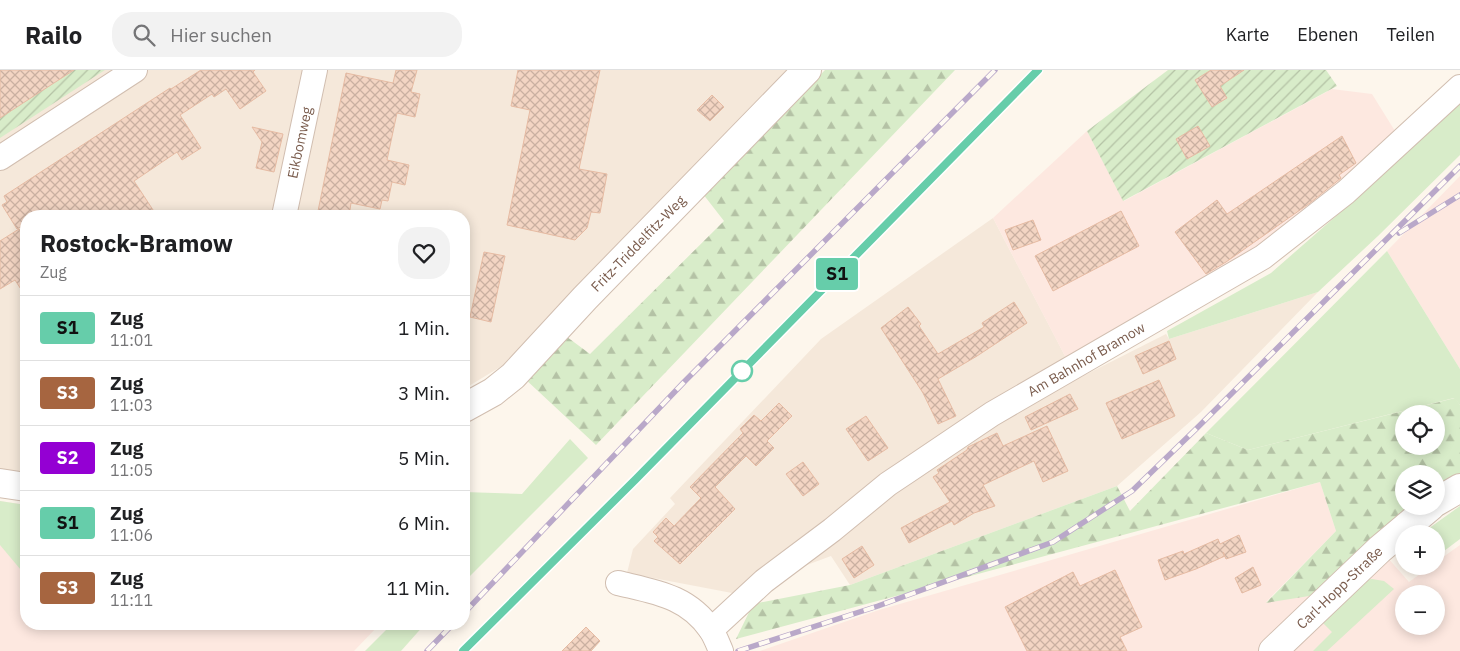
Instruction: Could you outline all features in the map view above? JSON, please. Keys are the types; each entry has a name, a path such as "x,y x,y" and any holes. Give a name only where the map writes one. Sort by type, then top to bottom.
{"street":[{"path":"0,158 135,70"},
{"name":"Eikbomweg","path":"285,210 315,70"},
{"name":"Fritz-Triddelfitz-Weg","path":"470,405 493,392 513,376 585,298 807,70"},
{"name":"Am Bahnhof Bramow","path":"711,630 764,581 832,530 888,484 1006,406 1263,256 1346,192 1460,88"},
{"path":"0,483 20,486"},
{"path":"1445,497 1460,488"},
{"name":"Carl-Hopp-Straße","path":"1273,651 1380,549 1420,515"},
{"path":"618,583 666,595 690,606 711,630 721,651"}],"shaded area":[{"path":"0,70 807,70 548,338 470,385 470,210 20,210 20,476 0,473"},
{"path":"1332,89 1372,94 1395,131 1357,174 1228,270 1067,360 993,218 1087,131 1124,201"},
{"path":"1460,176 1460,369 1387,251"},
{"path":"993,218 1077,379 1166,334 1169,339 1318,292 1201,412 1117,486 850,585 831,556 732,593 627,573 633,549 675,504 670,498 821,339"},
{"path":"1320,482 1336,531 1266,602 1380,549 1395,566 1395,575 1403,575 1409,582 1419,575 1445,575 1445,556 1460,545 1460,651 760,651 879,610"},
{"path":"0,501 20,504 20,630 374,630 354,651 0,651"}],"green space":[{"path":"0,70 105,70 0,138"},
{"path":"825,70 955,70 596,445 524,378 563,334 590,354 724,221 703,194"},
{"path":"1168,70 1326,70 1337,86 1123,201 1087,131"},
{"path":"1460,101 1460,155 1318,292 1169,339 1167,331 1271,273 1359,196"},
{"path":"1387,251 1460,369 1460,405 1454,398 1426,405 1395,405 1395,413 1248,450 1206,433"},
{"path":"1455,398 1460,405 1460,488 1445,497 1445,465 1395,465 1395,515 1421,515 1410,525 1395,525 1395,538 1334,592 1266,603 1336,531 1320,482 736,639 753,604 850,585 1117,486 1130,511 1206,433 1248,450 1395,413 1395,455 1445,455 1445,405 1427,405"},
{"path":"570,439 588,458 470,576 470,492 522,494"},
{"path":"0,501 20,504 20,569 0,545"},
{"path":"1460,506 1460,539 1445,550 1445,525 1434,525"},
{"path":"1363,580 1384,581 1394,589 1327,651 1313,651 1332,632 1320,620"},
{"path":"386,630 420,630 401,651 365,651"}],"building":[{"path":"0,70 74,70 0,118"},
{"path":"201,70 255,70 253,72 266,91 240,109 226,89 214,97 212,94 180,115 201,148 182,160 177,152 134,181 153,210 20,210 20,227 17,229 2,205 7,202 4,196"},
{"path":"396,70 417,70 411,92 420,94 415,117 397,113 387,160 409,165 405,185 392,182 388,201 382,200 380,209 351,203 350,210 318,210 346,73 393,83"},
{"path":"518,70 600,70 579,169 607,174 600,213 591,212 587,228 575,240 507,225 530,110 511,106"},
{"path":"1211,70 1244,70 1220,86 1227,98 1212,107 1195,80"},
{"path":"712,95 724,107 710,121 697,110"},
{"path":"1198,126 1210,146 1187,159 1176,139"},
{"path":"252,127 283,134 274,172 256,168 262,142"},
{"path":"1342,136 1356,163 1339,175 1341,178 1310,203 1206,274 1175,232 1217,200 1227,214"},
{"path":"1121,211 1139,246 1053,291 1035,256"},
{"path":"1033,220 1041,240 1013,250 1005,230"},
{"path":"19,229 20,231 20,288 15,280 0,289 0,241"},
{"path":"484,252 505,256 491,322 470,317"},
{"path":"1014,302 1027,323 938,379 956,416 938,424 923,393 881,328 908,307 921,324 919,326 938,354 984,327 982,323"},
{"path":"1169,341 1176,359 1143,374 1135,356"},
{"path":"1159,380 1175,416 1122,439 1106,403"},
{"path":"1070,394 1078,409 1031,430 1025,417"},
{"path":"779,403 792,416 767,441 774,448 756,466 746,456 715,487 735,509 680,564 654,541 658,537 653,532 666,518 674,526 701,498 690,487 743,433 740,429 754,415 761,421"},
{"path":"866,416 888,448 868,461 846,429"},
{"path":"1047,426 1068,471 1043,482 1034,461 983,485 995,506 974,513 954,525 952,521 909,543 901,528 950,502 933,477 939,473 937,470 967,450 968,447 997,433 1003,446"},
{"path":"803,462 819,484 803,496 786,474"},
{"path":"1239,535 1246,552 1226,559 1225,556 1165,580 1158,560 1183,551 1184,554 1218,539 1220,544"},
{"path":"862,546 874,565 854,578 842,559"},
{"path":"1253,567 1261,585 1242,593 1235,578"},
{"path":"1115,570 1142,627 1120,637 1127,651 1027,651 1005,607 1073,572 1080,586"},
{"path":"586,627 600,641 591,651 562,651"}],"railway":[{"path":"470,607 685,381 995,70"},
{"path":"463,651 636,479 1038,70"},
{"path":"738,651 878,606 1053,542 1132,491 1460,166"},
{"path":"1399,233 1460,195"},
{"path":"427,651 447,630"}],"train":[{"name":"S1","path":"463,651 636,479 1038,70"}]}
